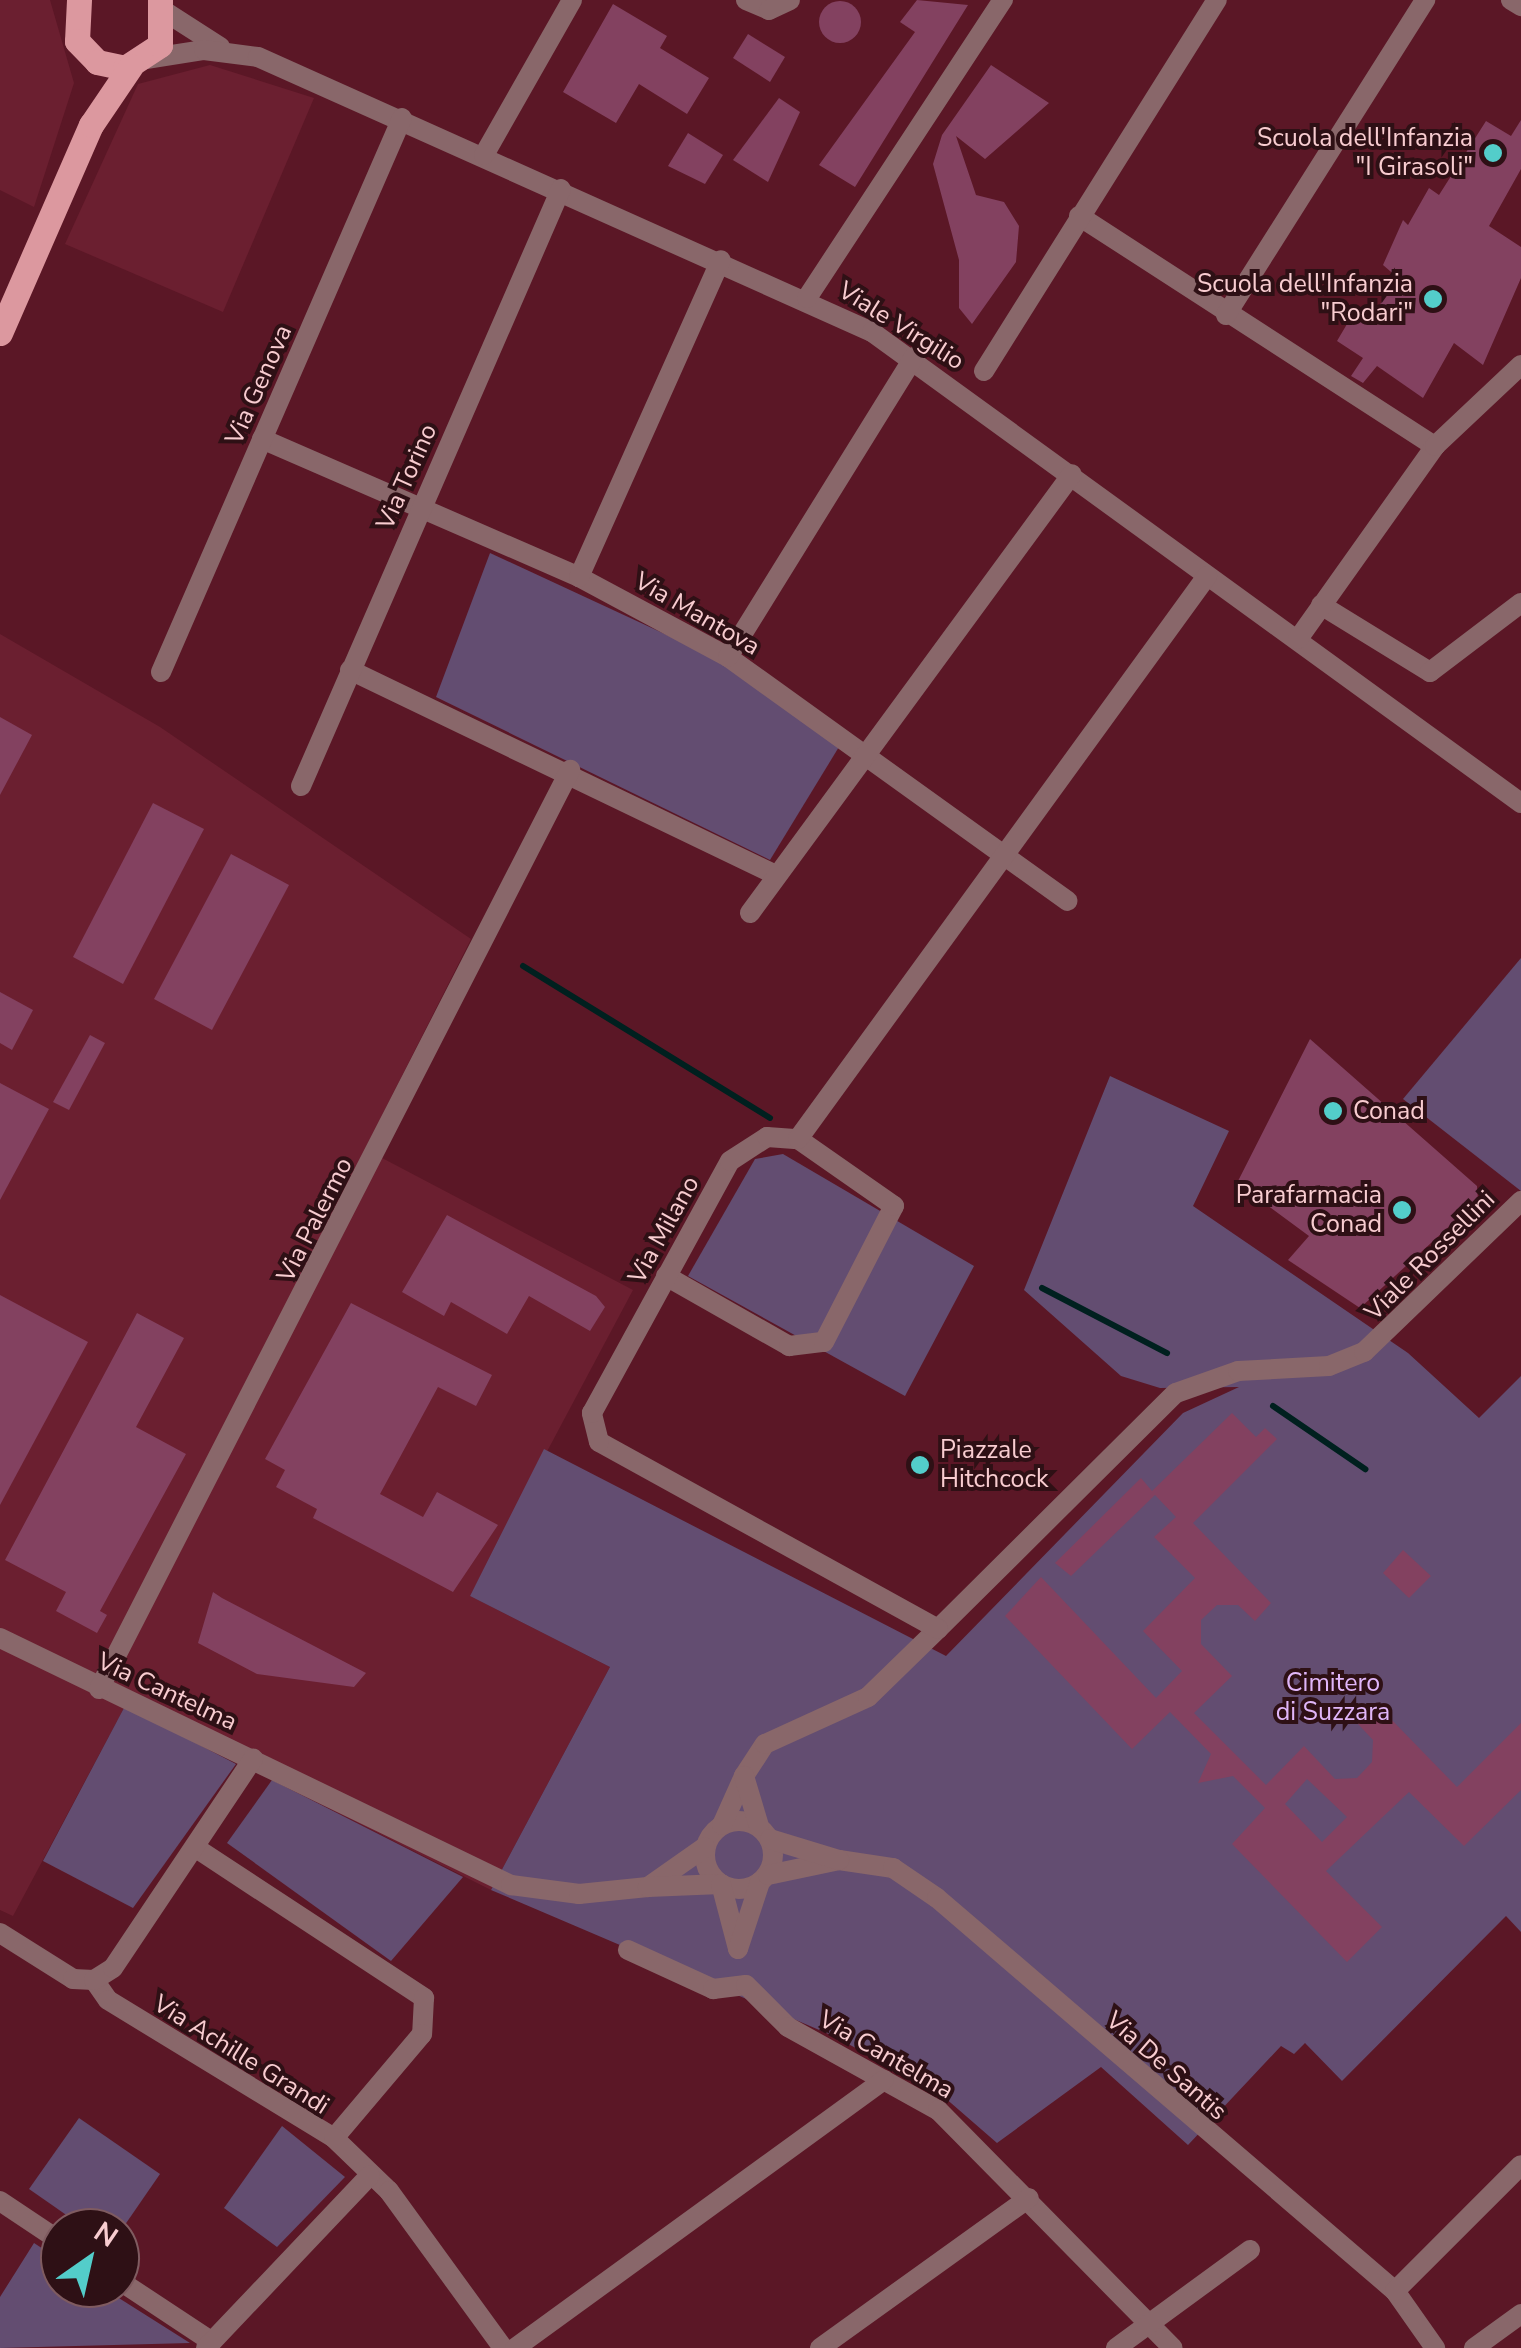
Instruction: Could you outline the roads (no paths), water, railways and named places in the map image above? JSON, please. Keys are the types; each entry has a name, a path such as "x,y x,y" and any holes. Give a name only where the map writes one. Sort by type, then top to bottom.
{"main road":[{"path":"0,333 91,124 165,32 162,6"},
{"path":"72,7 86,53 91,124"},
{"path":"86,53 138,63"}],"street":[{"path":"484,155 572,0"},
{"path":"746,0 769,10 790,0"},
{"path":"807,298 1003,0"},
{"path":"984,371 1217,0"},
{"path":"1226,315 1425,0"},
{"path":"1512,0 1521,6"},
{"name":"Viale Virgilio","path":"162,6 232,51 402,118 807,298 914,357 1521,803"},
{"name":"Viale Virgilio","path":"138,63 232,51"},
{"name":"Via Genova","path":"161,672 402,118"},
{"name":"Via Torino","path":"301,786 561,188"},
{"path":"1079,216 1226,315 1435,446"},
{"path":"579,577 721,260"},
{"path":"728,657 914,357"},
{"path":"1298,639 1435,446 1521,365"},
{"name":"Via Mantova","path":"262,438 579,577 728,657 868,752 1068,901"},
{"path":"750,914 772,873 868,752 1072,474"},
{"path":"666,1276 789,1346 824,1342 894,1206 798,1140 1207,576"},
{"path":"1321,605 1414,666 1444,665 1521,603"},
{"path":"350,670 570,770 772,873"},
{"name":"Via Palermo","path":"99,1689 570,770"},
{"name":"Via Milano","path":"798,1140 767,1137 738,1151 592,1413 599,1442 938,1629"},
{"name":"Viale Rossellini","path":"938,1629 1176,1393 1238,1371 1329,1366 1364,1352 1521,1201"},
{"path":"648,1887 705,1847 722,1825 744,1776 765,1744 868,1697 938,1629"},
{"name":"Via Cantelma","path":"0,1638 99,1689 531,1892 648,1887"},
{"path":"94,1980 113,1968 252,1759"},
{"path":"738,1948 764,1879 764,1833 744,1776"},
{"path":"722,1825 764,1833 839,1860"},
{"path":"628,1950 713,1989 746,1985 721,1884 705,1847"},
{"path":"196,1848 424,1998 422,2034 334,2138"},
{"path":"648,1887 764,1879 839,1860"},
{"name":"Via De Santis","path":"839,1860 893,1868 937,1898 1394,2291 1435,2348"},
{"name":"Via Achille Grandi","path":"0,1933 73,1978 94,1980 108,2000 334,2138 370,2175 503,2348"},
{"name":"Via Cantelma","path":"746,1985 767,2013 952,2122 1172,2348"},
{"path":"515,2348 884,2080"},
{"path":"1394,2291 1521,2165"},
{"path":"140,2295 209,2345 370,2175"},
{"path":"820,2348 1029,2198"},
{"path":"0,2200 40,2227"},
{"path":"1116,2348 1250,2250"},
{"path":"1474,2348 1521,2314"}],"waterway":[{"path":"523,966 770,1118"},
{"path":"1042,1288 1167,1353"},
{"path":"1273,1406 1365,1469"}],"place":[{"name":"Scuola dell'Infanzia \"I Girasoli\"","path":"1493,153"},
{"name":"Scuola dell'Infanzia \"Rodari\"","path":"1433,299"},
{"name":"Conad","path":"1333,1111"},
{"name":"Parafarmacia Conad","path":"1402,1210"},
{"name":"Piazzale Hitchcock","path":"920,1465"}],"park label":[{"name":"Cimitero di Suzzara","path":"1333,1698"}]}
